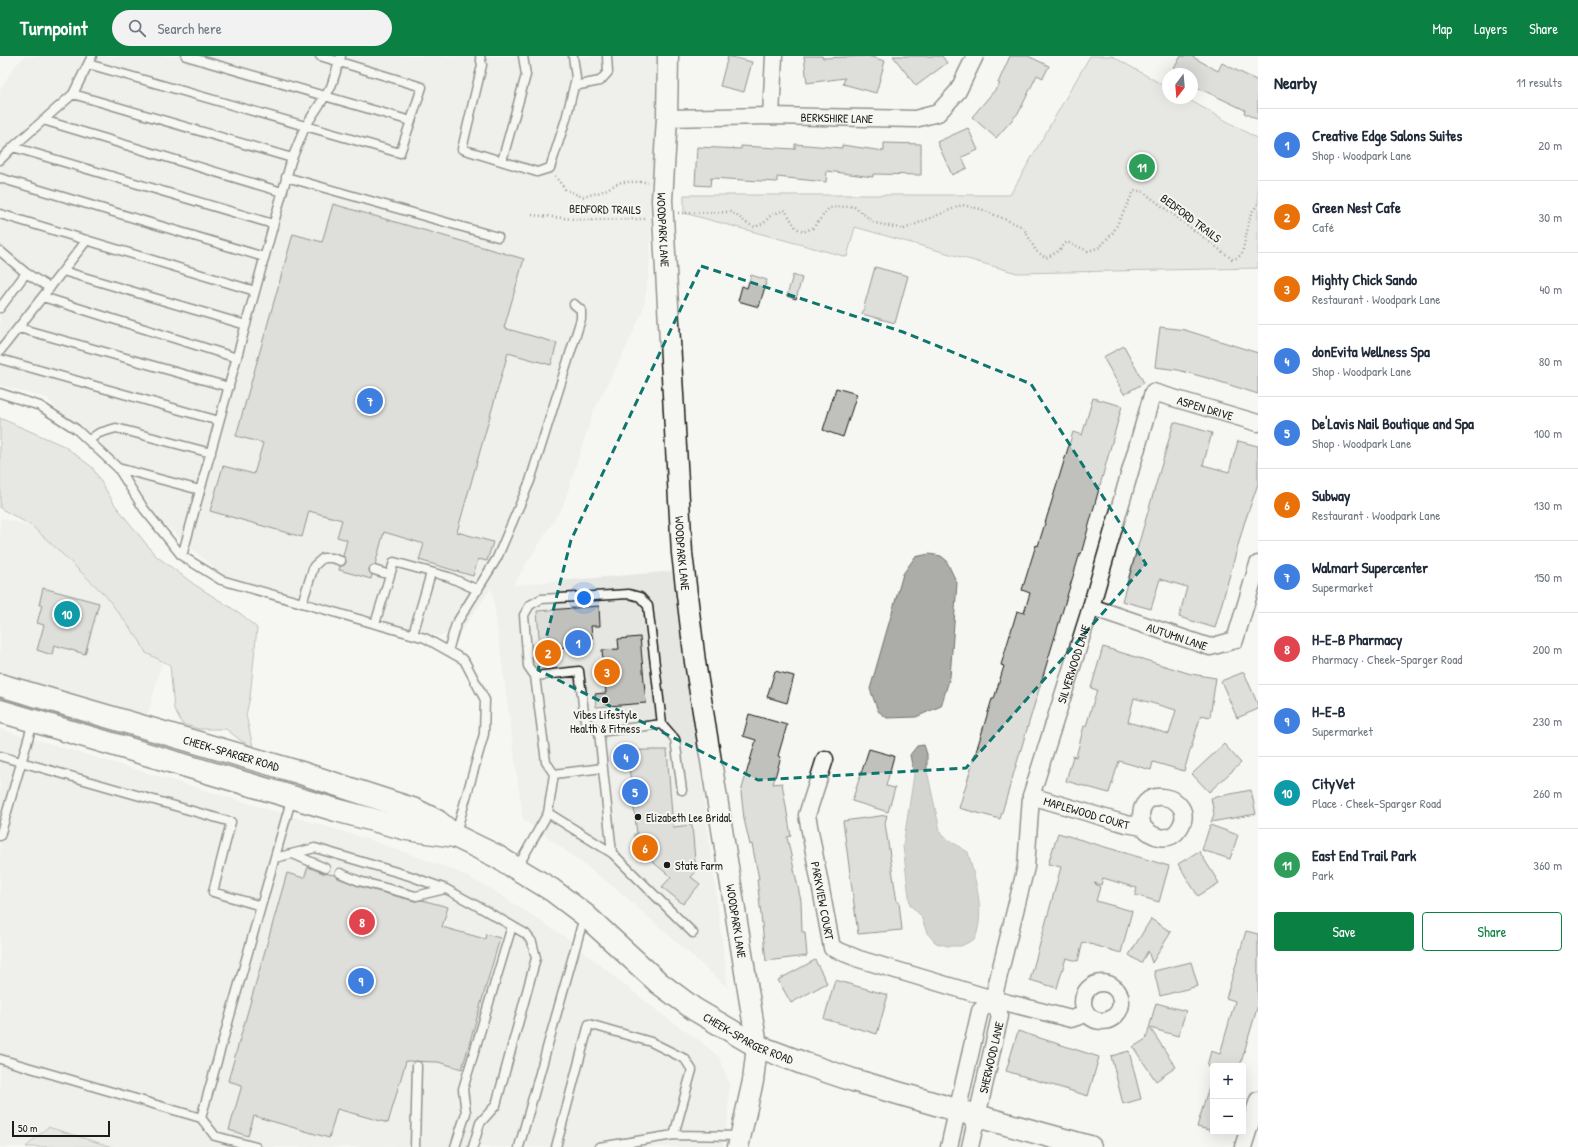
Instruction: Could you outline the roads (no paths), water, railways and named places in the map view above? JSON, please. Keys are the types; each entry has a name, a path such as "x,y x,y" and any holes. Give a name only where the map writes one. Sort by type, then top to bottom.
{"main road":[{"name":"CHEEK-SPARGER ROAD","path":"0,685 298,772 415,810 437,821 455,836 517,868 552,890 585,915 659,983 694,1009 758,1046 805,1064 967,1113 1090,1147"},
{"name":"CHEEK-SPARGER ROAD","path":"0,711 292,797 407,829 455,836"},
{"path":"150,755 156,731"},
{"path":"292,797 298,772"}],"street":[{"name":"WOODPARK LANE","path":"668,56 667,118 663,183 670,210 682,553 695,662 758,1046 753,1081 739,1141"},
{"path":"770,116 774,56"},
{"name":"BERKSHIRE LANE","path":"667,118 770,116 916,119 938,113 958,91 975,56"},
{"name":"ASPEN DRIVE","path":"1153,392 1258,423"},
{"name":"SILVERWOOD LANE","path":"993,999 1026,866 1031,796 1091,607 1153,392"},
{"name":"AUTUMN LANE","path":"1091,607 1210,647 1235,640 1258,564"},
{"name":"PARKVIEW COURT","path":"825,759 807,815 832,948 859,959 993,999"},
{"name":"MAPLEWOOD COURT","path":"1031,796 1126,824 1143,827"},
{"path":"993,999 1071,1019 1086,1014"},
{"name":"SHERWOOD LANE","path":"967,1113 1000,1016 993,999"},
{"path":"1243,1147 1258,1100"},
{"path":"949,1147 967,1113"},
{"path":"967,1113 970,1147"}],"lane":[{"path":"0,160 73,94 92,56"},
{"path":"186,56 411,121"},
{"path":"88,64 400,154 422,87 340,59 320,56"},
{"path":"480,56 482,65 462,149 537,172 550,168 566,119 576,78 573,56"},
{"path":"502,161 526,75 522,56"},
{"path":"574,86 600,81 608,72 607,56"},
{"path":"182,556 292,158 305,127 326,96 340,59"},
{"path":"73,94 292,158"},
{"path":"43,120 282,192"},
{"path":"13,147 274,224"},
{"path":"286,177 498,237"},
{"path":"0,178 264,257"},
{"path":"0,214 255,291"},
{"path":"0,351 87,240"},
{"path":"0,251 26,273 50,288"},
{"path":"63,271 246,325"},
{"path":"0,308 26,273"},
{"path":"43,297 237,358"},
{"path":"448,651 456,624 497,558 530,481 581,319 581,310 574,304"},
{"path":"19,328 229,388"},
{"path":"0,359 220,421"},
{"path":"0,393 40,406 76,429 118,468 144,509 182,556 222,580 425,638 464,660 485,700 484,734 455,836"},
{"path":"89,440 99,433 116,428 210,453"},
{"path":"118,468 200,490"},
{"path":"302,603 314,566 323,558 332,558 341,561"},
{"path":"375,624 394,562 449,577 478,590"},
{"path":"374,570 390,575"},
{"path":"412,634 431,572"},
{"path":"517,868 548,813 554,774 546,762 535,676 528,666 524,615 530,605 541,599 629,594 640,597 648,606 662,724 675,739 682,790"},
{"path":"535,676 579,671 585,721 599,732 662,724"},
{"path":"0,836 33,721"},
{"path":"599,732 612,853"},
{"path":"0,756 231,822 213,892 261,906"},
{"path":"554,774 603,768"},
{"path":"201,1118 292,797"},
{"path":"548,813 612,853 693,933"},
{"path":"275,858 315,848 410,876 446,889 526,934 532,942 536,958 496,1105 480,1123 473,1147"},
{"path":"294,854 325,868"},
{"path":"340,873 359,881 416,896 446,889"},
{"path":"519,1147 585,915"},
{"path":"455,1147 466,1113 463,1089 512,926"},
{"path":"556,1147 590,1024 651,1042 685,1059 692,1070 674,1135"},
{"path":"0,1059 201,1118 215,1136 256,1147"},
{"path":"415,1147 417,1066"},
{"path":"599,1147 674,1135 739,1141"}],"place":[{"name":"East End Trail Park","path":"1142,167"},
{"name":"Walmart Supercenter","path":"370,401"},
{"name":"CityVet","path":"67,614"},
{"name":"Creative Edge Salons Suites","path":"578,643"},
{"name":"Green Nest Cafe","path":"548,653"},
{"name":"Mighty Chick Sando","path":"607,672"},
{"name":"Vibes Lifestyle Health & Fitness","path":"605,700"},
{"name":"donEvita Wellness Spa","path":"626,757"},
{"name":"De'Lavis Nail Boutique and Spa","path":"635,792"},
{"name":"Elizabeth Lee Bridal","path":"638,817"},
{"name":"Subway","path":"645,848"},
{"name":"State Farm","path":"667,865"},
{"name":"H-E-B Pharmacy","path":"362,922"},
{"name":"H-E-B","path":"361,981"}]}
